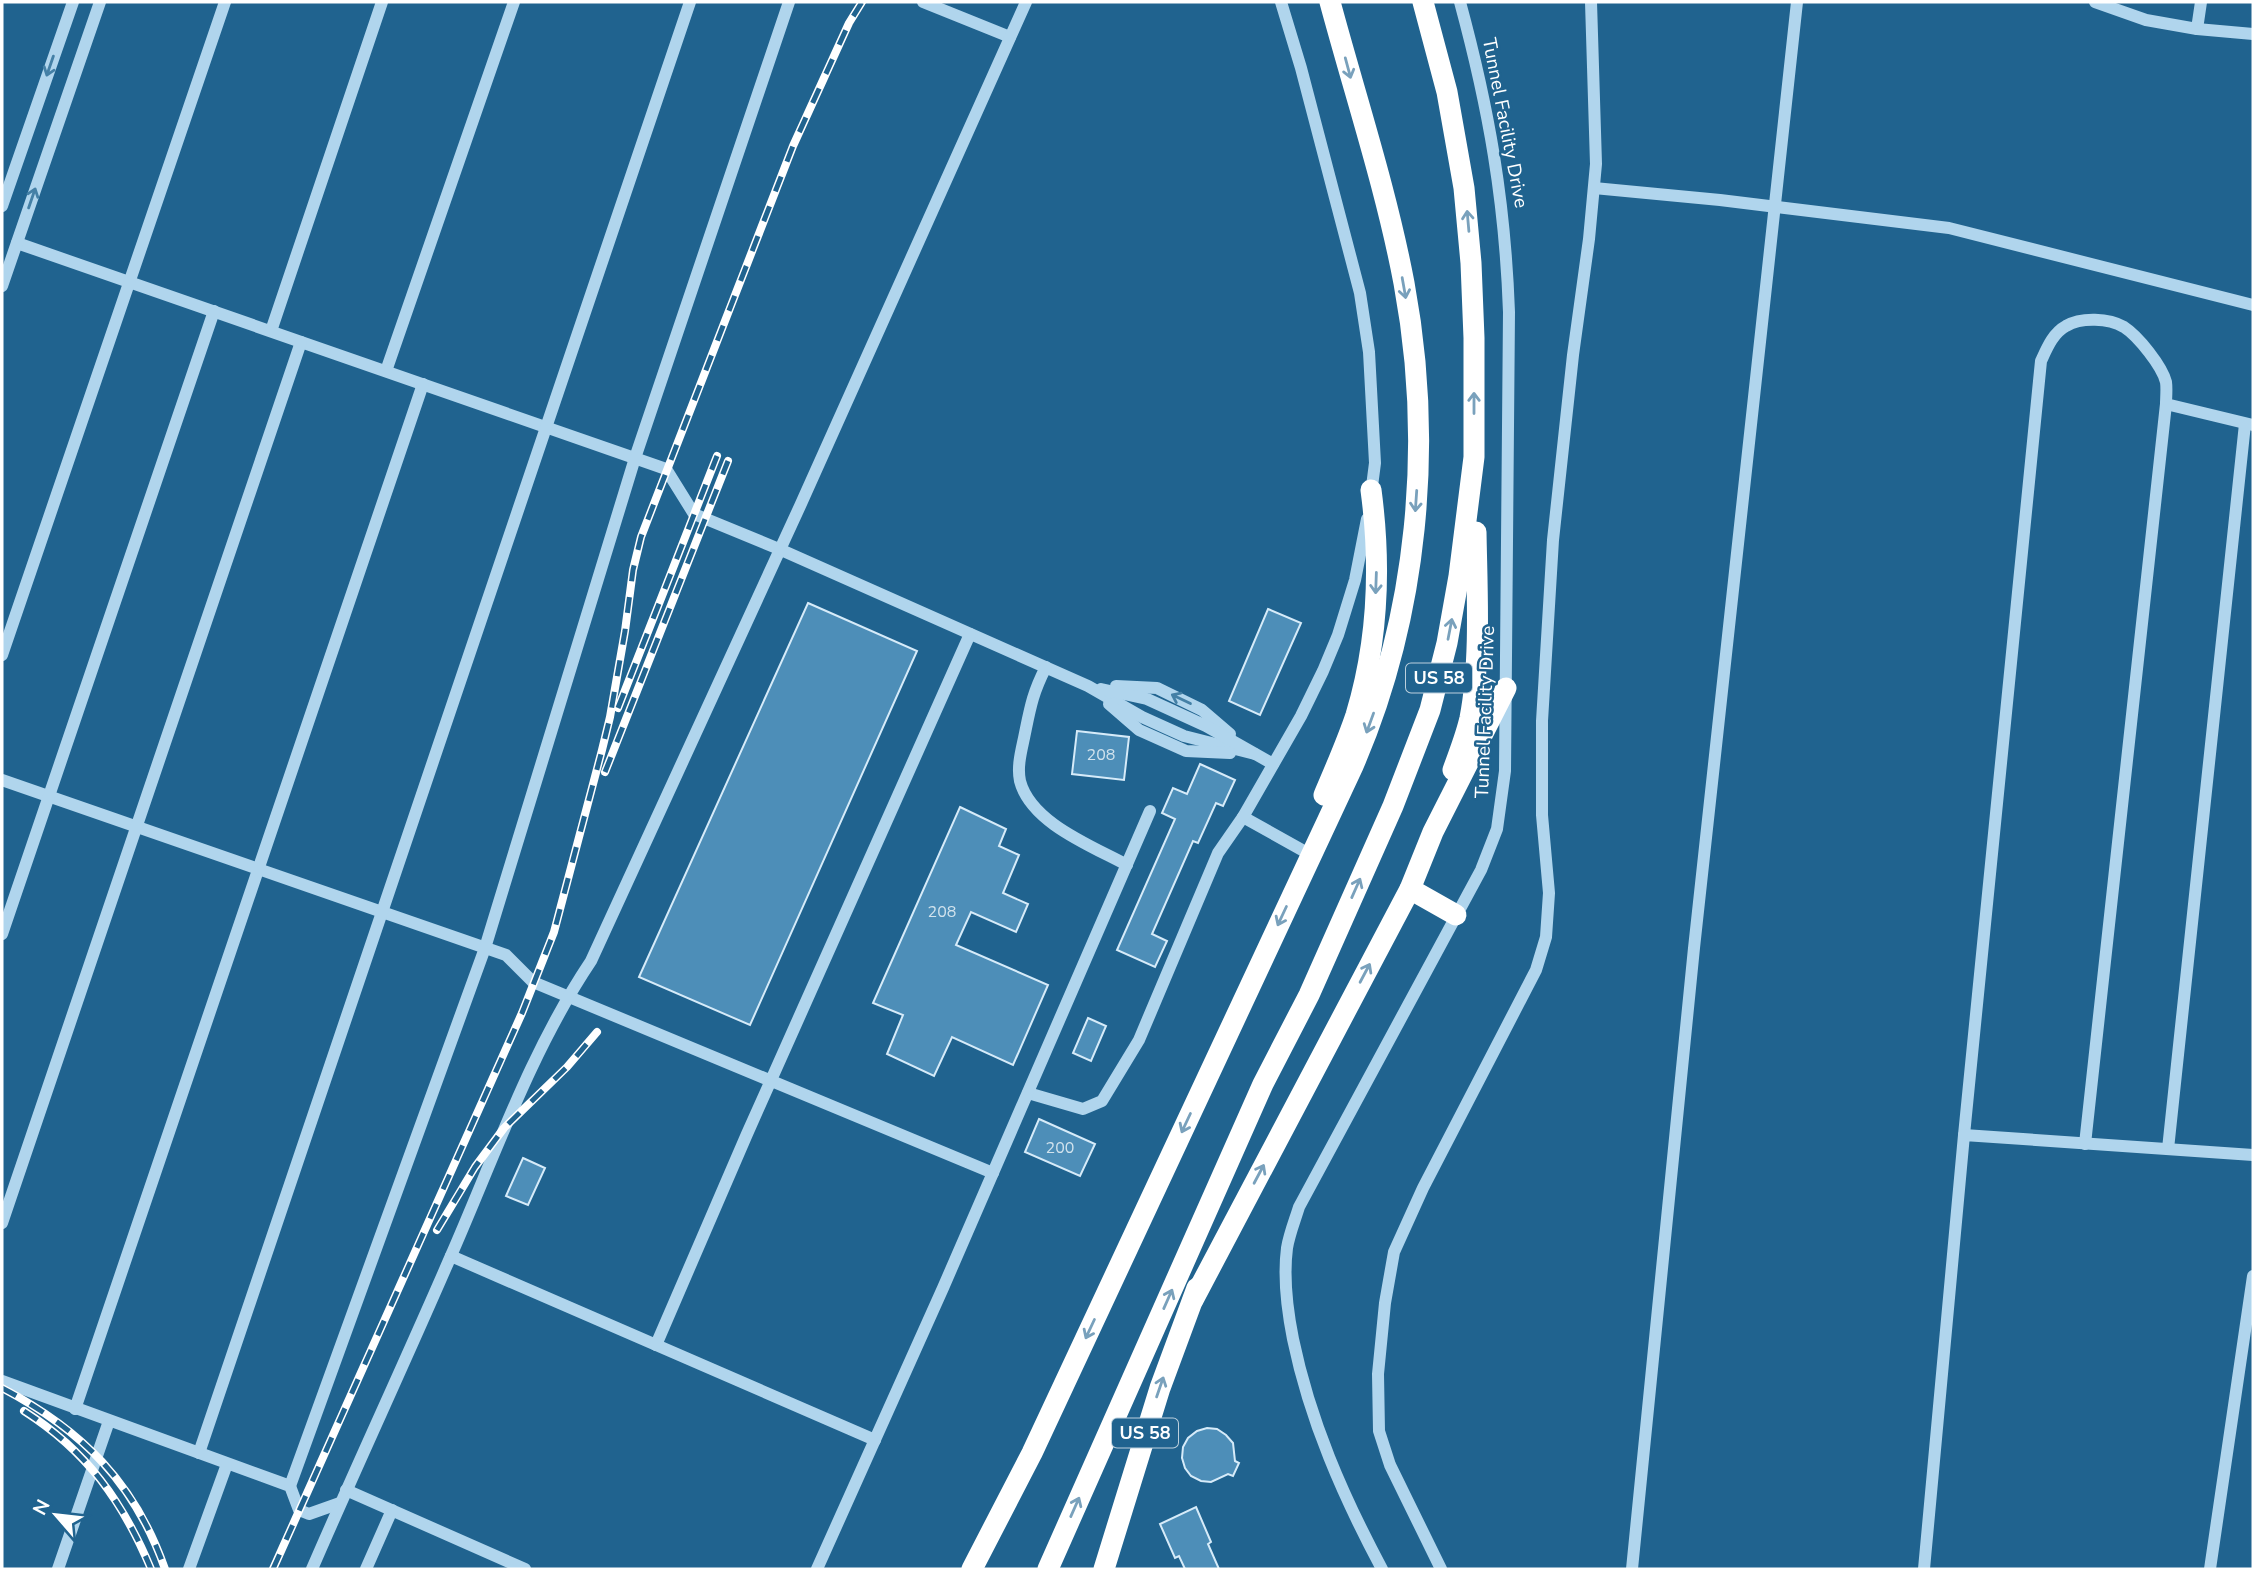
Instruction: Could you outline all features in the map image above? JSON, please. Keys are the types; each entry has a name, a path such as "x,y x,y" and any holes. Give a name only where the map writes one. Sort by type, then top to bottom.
{"highway":[{"name":"US 58","path":"987,1569 1032,1453 1365,738 1387,672 1409,569 1418,467 1414,362 1404,283 1330,2"},
{"name":"US 58","path":"1104,1569 1160,1388 1217,1226 1308,995 1407,774 1430,710 1454,609 1474,457 1474,338 1467,210 1449,102 1423,2"},
{"path":"1193,1300 1410,889 1433,832 1466,733 1473,698 1476,614 1474,457"},
{"path":"1311,855 1314,821 1356,716 1369,660 1377,562 1377,530 1371,490"},
{"path":"1433,832 1506,688"},
{"path":"1410,889 1456,915"},
{"path":"1048,1569 1263,1084 1308,995"},
{"path":"972,1569 1032,1453"}],"street":[{"path":"2,206 73,2"},
{"path":"2,286 100,2"},
{"path":"2,655 225,2"},
{"path":"271,331 382,2"},
{"path":"386,371 514,2"},
{"path":"199,1454 690,2"},
{"path":"340,1503 309,1514 299,1510 290,1486 485,948 635,458 789,2"},
{"path":"923,2 1010,37"},
{"path":"312,1569 452,1256 504,1128 567,996 591,961 1026,2"},
{"path":"1028,1093 1083,1109 1102,1101 1139,1040 1217,853 1243,817 1301,716 1338,635 1355,580 1375,463 1369,352 1360,293 1301,68 1280,2"},
{"name":"Tunnel Facility Drive","path":"1382,1569 1359,1526 1324,1447 1301,1380 1285,1300 1287,1248 1298,1207 1488,855 1501,815 1505,771 1509,312 1504,225 1486,106 1460,2"},
{"path":"1441,1569 1390,1465 1379,1431 1378,1374 1385,1303 1394,1252 1423,1188 1536,970 1546,937 1549,893 1542,815 1542,721 1555,527 1594,188 1591,2"},
{"path":"1632,1569 1694,948 1797,2"},
{"path":"2095,2 2146,20 2197,29 2253,34"},
{"path":"2197,29 2201,2"},
{"path":"1594,188 1949,228 2253,305"},
{"path":"17,243 666,469 694,514 1088,686 1147,699 1206,726 1273,764"},
{"path":"2,934 214,312"},
{"path":"1924,1569 2041,361 2050,341 2066,325 2089,319 2123,327 2149,352 2166,383 2166,404 2085,1143"},
{"path":"2,1223 301,342"},
{"path":"75,1409 423,384"},
{"path":"2166,404 2249,424 2168,1149"},
{"path":"656,1345 970,634"},
{"path":"1046,667 1033,692 1019,763 1020,781 1037,811 1053,825 1127,865"},
{"path":"1088,686 1139,730 1186,751 1255,754"},
{"path":"2,780 506,955 533,982 993,1173"},
{"path":"817,1569 1150,811"},
{"path":"1243,817 1311,855"},
{"path":"1964,1135 2253,1155"},
{"path":"452,1256 875,1440"},
{"path":"2210,1569 2253,1276"},
{"path":"2,1381 290,1486"},
{"path":"58,1569 109,1421"},
{"path":"189,1569 227,1464"},
{"path":"346,1490 525,1569"},
{"path":"366,1569 392,1510"}],"building":[{"path":"808,603 917,651 750,1025 639,977"},
{"path":"1268,609 1301,623 1260,715 1229,701"},
{"path":"1077,731 1129,737 1124,780 1072,774"},
{"path":"1200,764 1235,780 1223,806 1216,803 1198,843 1193,841 1152,934 1167,941 1155,967 1117,950 1175,819 1162,813 1173,788 1187,794"},
{"path":"960,807 1006,829 999,846 1019,855 1003,893 1028,904 1016,932 971,912 956,945 1048,985 1013,1065 952,1037 934,1076 887,1054 903,1015 873,1003"},
{"path":"1088,1018 1106,1026 1091,1061 1073,1053"},
{"path":"1039,1119 1095,1144 1080,1176 1025,1152"},
{"path":"523,1158 545,1168 528,1205 506,1196"},
{"path":"1207,1428 1217,1429 1233,1443 1235,1461 1239,1463 1233,1476 1228,1474 1211,1482 1201,1481 1191,1476 1185,1468 1183,1447 1188,1438"},
{"path":"1196,1507 1219,1569 1185,1569 1179,1556 1175,1558 1160,1524"}],"railway":[{"path":"273,1569 522,1013 554,932 610,717 633,570 641,537 793,146 849,23 862,2"},
{"path":"618,708 717,456"},
{"path":"605,772 728,461"},
{"path":"437,1230 475,1167 504,1128 567,1067 597,1032"},
{"path":"2,1388 57,1422 102,1462 138,1510 165,1569"},
{"path":"24,1411 66,1443 101,1480 128,1522 151,1569"}]}
